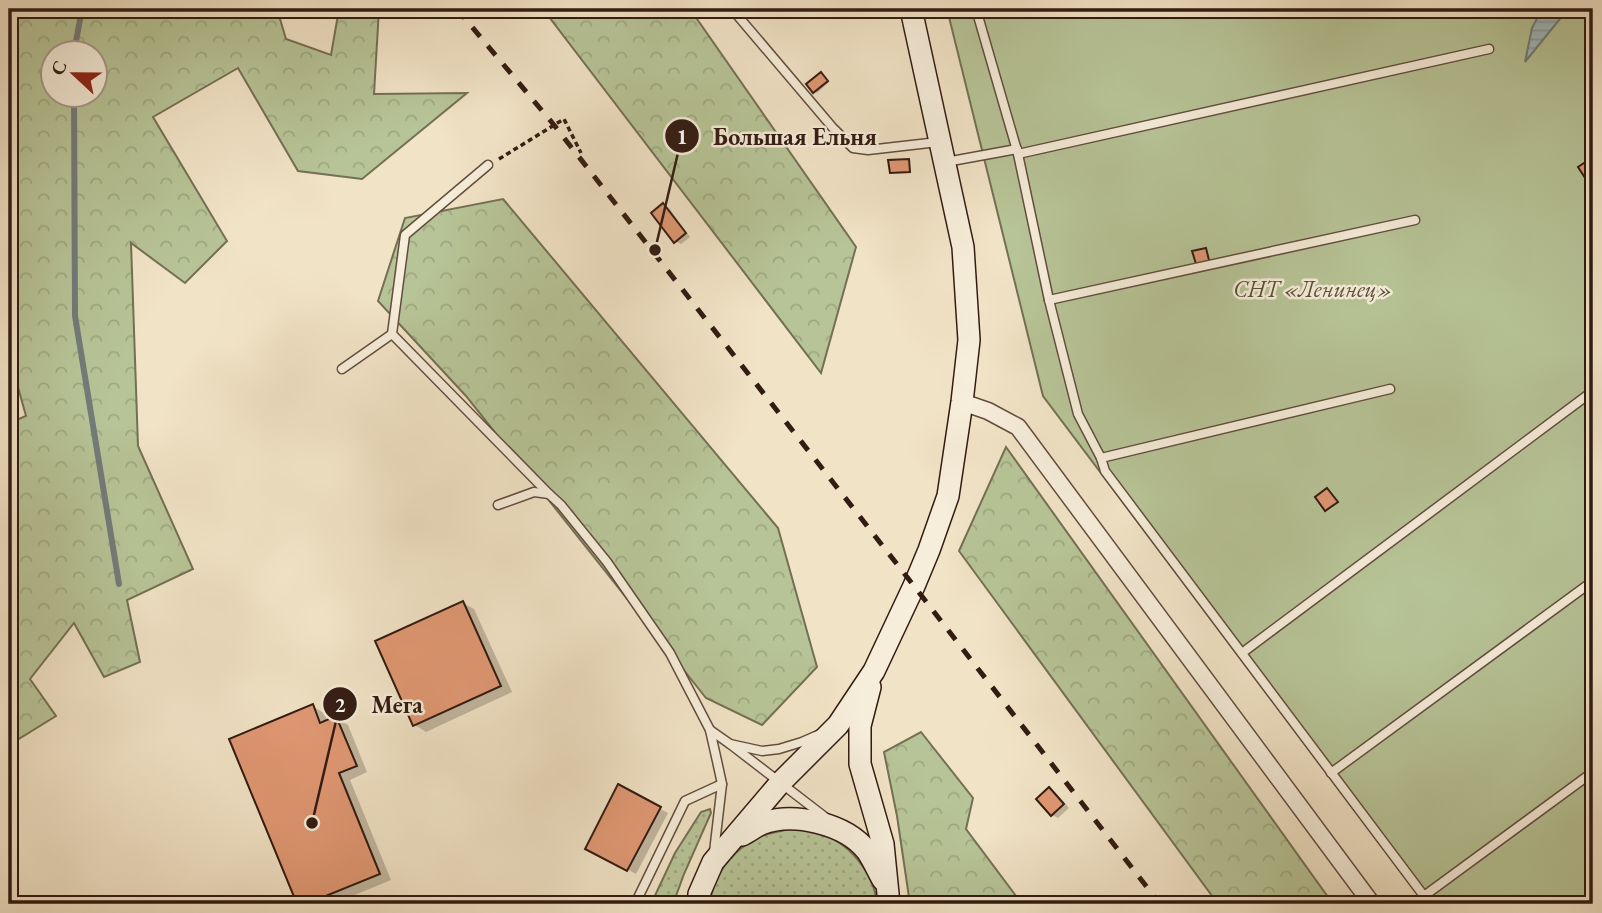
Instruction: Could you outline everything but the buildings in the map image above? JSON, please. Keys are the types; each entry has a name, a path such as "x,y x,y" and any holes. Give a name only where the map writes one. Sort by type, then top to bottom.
{"main road":[{"path":"698,904 699,894 713,862 781,782 838,725 874,671 919,574 948,496 969,340 963,247 911,9"},
{"path":"874,671 860,726 860,764 883,844 889,896"},
{"path":"731,842 762,824 781,819 806,819 844,832 866,850 889,896"}],"street":[{"path":"962,401 1018,427 1372,904"}],"lane":[{"path":"732,9 832,128 853,148 869,150 1018,151 1489,50"},
{"path":"976,9 1018,151 1049,300 1078,414 1105,471 1430,904"},
{"path":"342,369 392,334 405,235 488,165"},
{"path":"1049,300 1415,220"},
{"path":"392,334 561,505 607,562 670,653 710,730 722,784 713,862"},
{"path":"1101,458 1390,389"},
{"path":"1242,653 1593,391"},
{"path":"498,505 534,492 549,494"},
{"path":"1332,773 1593,581"},
{"path":"730,744 762,751 779,749 802,742 838,725"},
{"path":"710,730 844,832"},
{"path":"1424,896 1593,772"},
{"path":"635,904 685,801 722,784"}],"path":[{"path":"488,165 564,120 581,153"}],"green space":[{"path":"9,9 277,9 286,39 331,55 339,9 379,9 374,94 467,93 362,179 298,171 238,68 153,117 227,241 185,283 131,243 138,446 193,569 127,600 140,662 104,677 74,623 30,679 56,716 9,745 9,423 26,416 9,355"},
{"path":"543,9 690,9 856,247 821,373"},
{"name":"СНТ «Ленинец»","path":"947,9 1593,9 1593,904 1425,904 1043,396"},
{"path":"503,199 778,528 817,667 762,725 706,698 466,396 378,301 405,218"},
{"path":"1006,447 1333,904 1218,904 959,551"},
{"path":"921,732 973,798 966,829 1022,904 910,904 884,752"},
{"path":"710,809 711,813 673,904 651,904 675,853 701,812"},
{"path":"789,829 817,832 849,850 858,859 871,881 877,904 710,904 719,874 731,857 760,836"}],"water":[{"path":"1542,9 1568,9 1525,62 1532,28"}],"waterway":[{"path":"77,38 82,9"},
{"path":"74,108 75,316 119,584"}],"railway":[{"path":"457,9 554,125 1160,904"}],"place":[{"name":"Большая Ельня","path":"655,250"},
{"name":"Мега","path":"312,823"}]}
